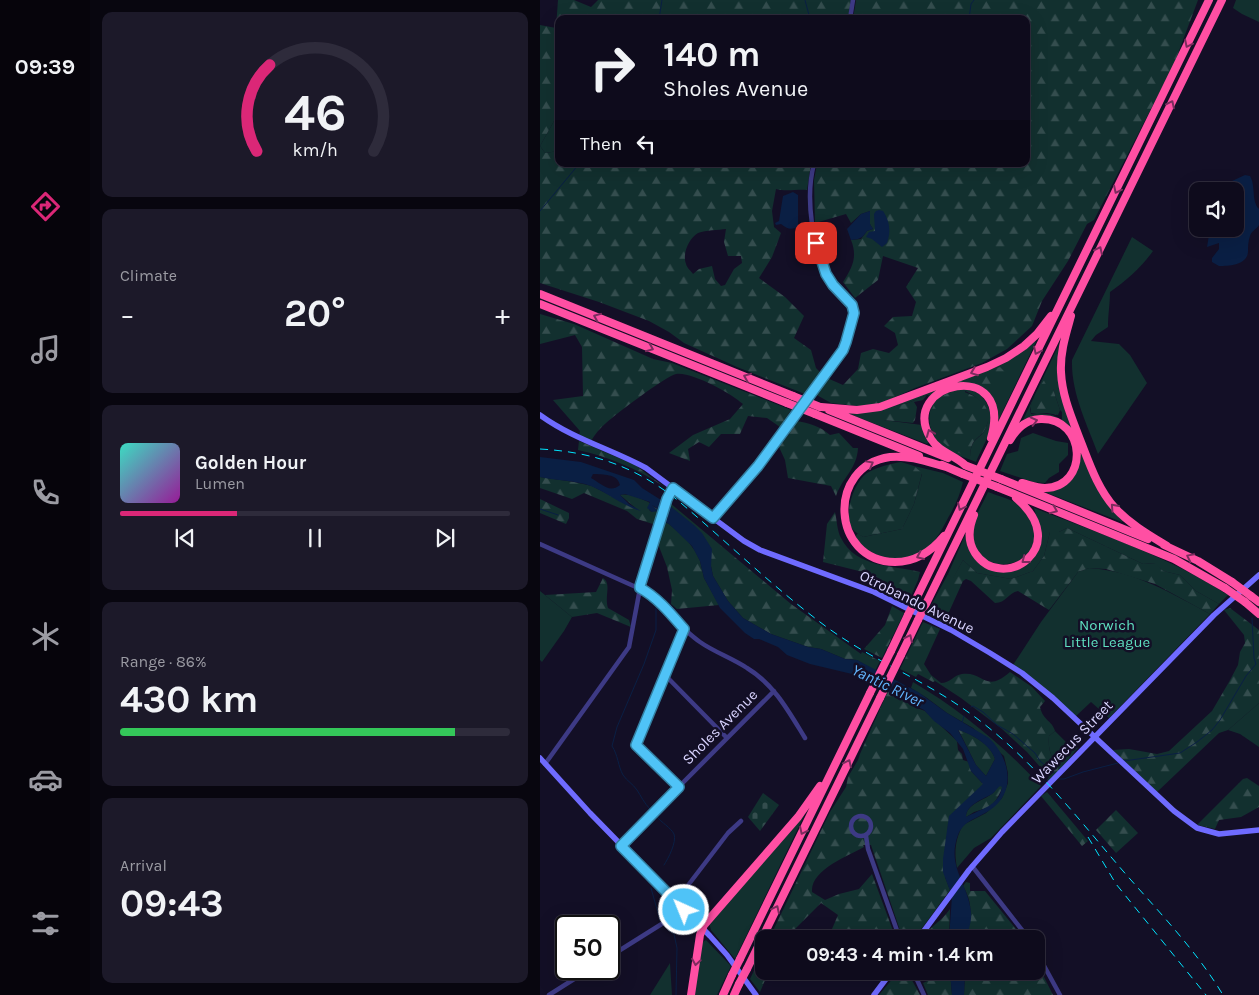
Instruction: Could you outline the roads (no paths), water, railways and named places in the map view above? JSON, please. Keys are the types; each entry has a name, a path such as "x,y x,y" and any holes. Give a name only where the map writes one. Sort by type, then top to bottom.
{"highway":[{"path":"722,995 1210,0"},
{"path":"734,995 1222,0"},
{"path":"540,294 1167,546 1198,561 1232,582 1259,602"},
{"path":"1078,294 1062,355 1061,378 1066,401 1093,472 1106,497 1130,522 1167,546"},
{"path":"821,407 857,410 880,407 996,363 1015,353 1034,337 1063,298"},
{"path":"540,304 1174,559 1225,588 1259,614"},
{"path":"966,465 937,446 930,436 926,424 927,411 932,400 942,391 954,386 967,386 977,390 988,399 993,408 994,428 984,461"},
{"path":"1000,453 1020,428 1028,422 1037,419 1048,419 1060,424 1070,432 1077,447 1077,459 1074,469 1069,476 1058,484 1045,488 1003,480"},
{"path":"946,467 903,457 887,458 874,462 860,471 851,482 845,498 844,517 851,535 863,551 881,560 895,562 910,560 926,554 937,544 954,522"},
{"path":"980,494 971,523 971,543 975,553 984,562 996,568 1005,568 1018,565 1028,559 1035,549 1038,538 1038,528 1033,516 1009,492"},
{"path":"691,995 702,928 802,812 832,770"}],"street":[{"path":"851,15 853,0"},
{"path":"713,518 758,466 843,350 846,342 854,313 852,305 833,285 826,274 816,243 810,202 813,167"},
{"name":"Otrobando Avenue","path":"540,416 569,434 631,459 646,468 744,541 760,550 874,592 952,630 1022,673 1053,698 1174,811 1197,828 1219,834 1259,830"},
{"path":"545,764 629,647 640,588 666,502 673,488"},
{"path":"540,544 640,588 659,602 684,629 701,642 748,668 764,680 774,691 805,738"},
{"name":"Wawecus Street","path":"925,930 972,866 1094,736 1214,614 1259,575"},
{"path":"679,787 636,745 684,629"},
{"path":"664,674 727,738"},
{"name":"Sholes Avenue","path":"621,846 774,691"},
{"path":"540,758 621,846 702,928 726,955 756,995"},
{"path":"866,836 858,837 852,830 852,820 856,816 864,816 870,822 871,829 866,836 869,851 897,930"},
{"path":"676,901 728,833 741,821"},
{"path":"972,866 1022,930"},
{"path":"620,951 684,910"},
{"path":"1045,968 1060,995"},
{"path":"549,995 573,980"},
{"path":"874,995 885,980"},
{"path":"917,980 924,995"}],"water":[{"path":"1245,175 1250,176 1255,202 1259,209 1259,225 1250,236 1247,256 1244,260 1237,264 1219,266 1212,262 1212,258 1219,249 1219,243 1207,247 1209,237 1244,237 1244,182 1232,181"},
{"path":"793,192 798,195 798,227 791,229 781,224 776,225 775,223 779,221 783,196"},
{"path":"879,210 883,211 889,227 887,243 882,247 866,237 869,232 875,231 874,214"},
{"path":"870,211 870,224 873,229 867,231 861,238 851,240 847,229 861,214"},
{"name":"Yantic River","path":"540,457 581,462 634,480 642,488 669,505 702,533 712,549 711,566 713,576 728,601 743,618 771,634 808,647 821,649 845,659 857,660 918,692 947,713 989,738 996,746 1002,755 1008,775 1004,794 999,803 964,826 958,835 955,846 956,866 971,913 968,930 950,930 952,896 943,872 943,859 949,816 983,784 971,771 963,749 950,733 934,721 924,710 852,674 810,664 787,655 778,647 759,639 754,639 745,633 720,608 704,578 700,561 692,546 665,522 668,518 666,514 652,505 658,511 652,512 647,508 650,502 625,494 620,495 629,504 641,511 591,486 540,477","holes":["593,474 616,478 620,485 609,488 591,478","958,730 969,734 990,749 995,759 986,776 976,765","1000,786 1002,787 1000,793 993,803 966,817 972,806 992,794"]},
{"path":"951,980 965,980 964,995 952,995"}],"waterway":[{"path":"660,15 662,0"},
{"path":"805,0 809,15"},
{"path":"970,15 971,4 974,0"},
{"path":"540,211 577,167"},
{"path":"540,509 558,515"},
{"path":"650,809 623,775 612,746 617,727 644,664 656,630 656,608 661,598"},
{"path":"1124,761 1180,753 1212,730 1246,676 1256,664 1252,618"},
{"path":"971,707 973,706 983,712 997,725 1013,734 1054,773"},
{"path":"962,723 964,716"},
{"path":"1060,779 1118,763"},
{"path":"657,817 673,832 675,837 672,850 664,865"},
{"path":"651,888 660,920"},
{"path":"668,930 674,934 677,948 676,995"}],"railway":[{"path":"540,449 578,453 595,457 644,477 675,498 789,597 828,628 862,650 951,701 990,729 1031,766 1069,807 1189,947 1223,995"},
{"path":"1088,837 1116,884 1206,995"}],"park label":[{"name":"Norwich Little League","path":"1107,634"}]}
